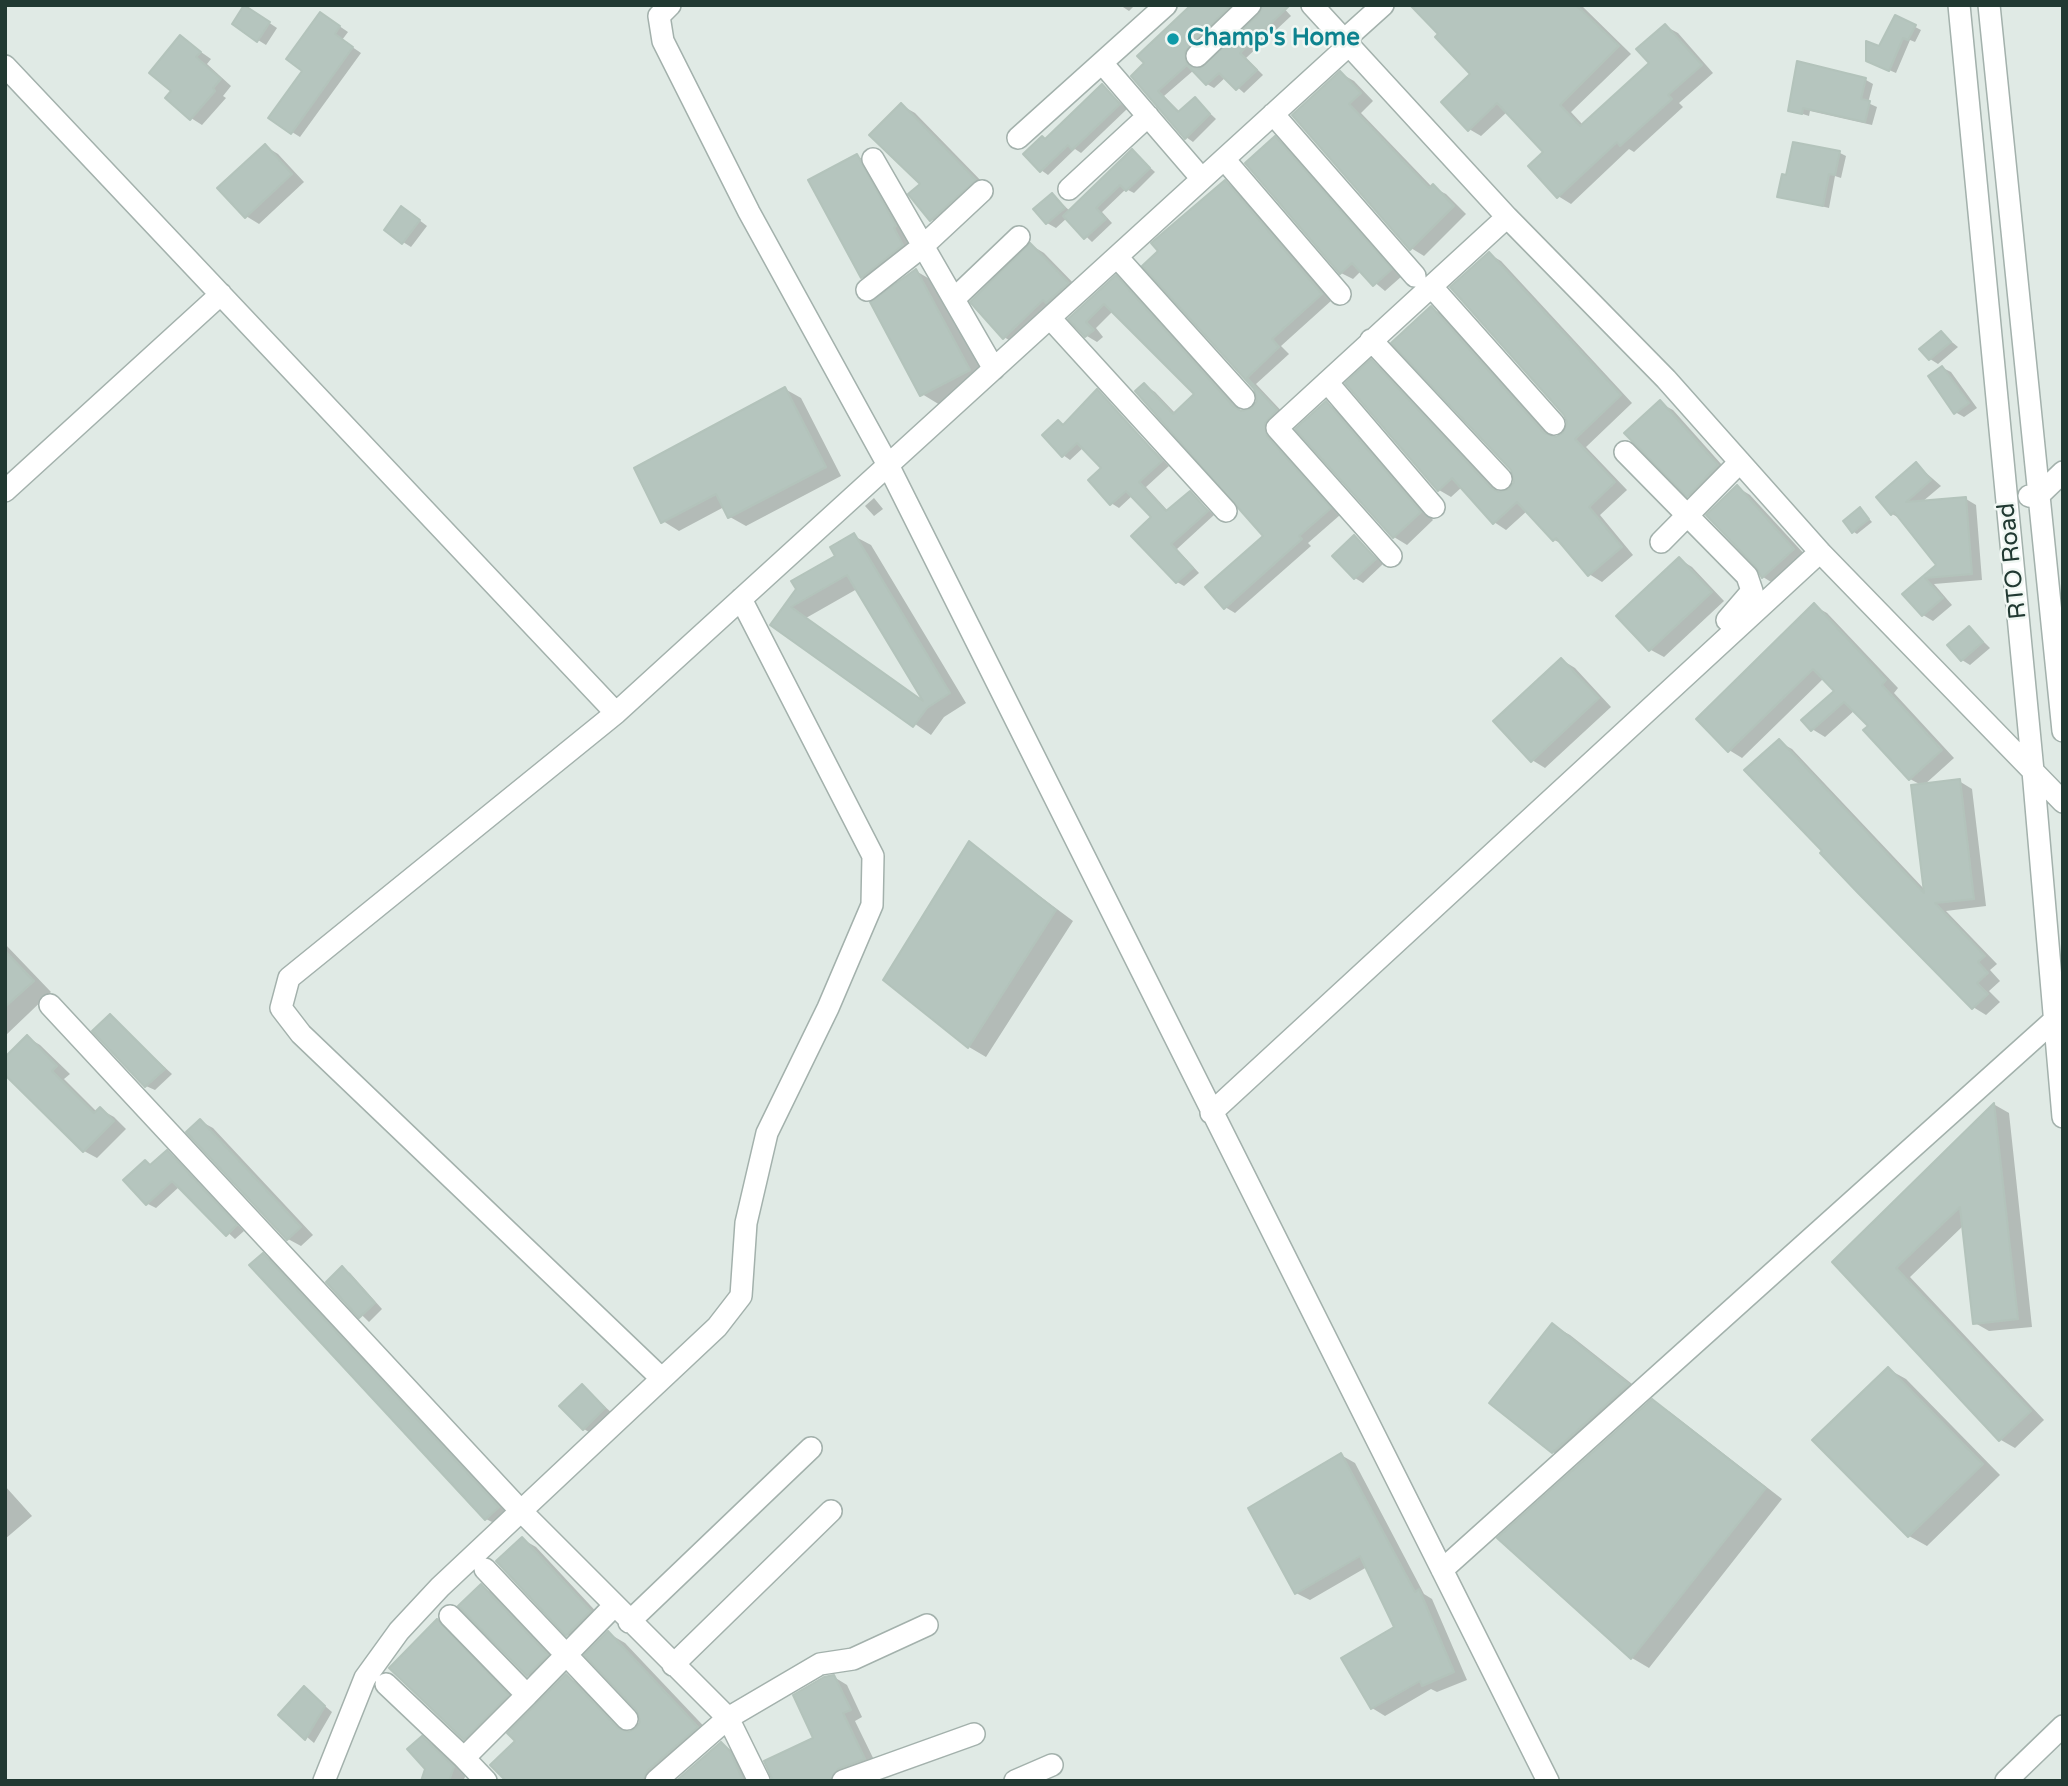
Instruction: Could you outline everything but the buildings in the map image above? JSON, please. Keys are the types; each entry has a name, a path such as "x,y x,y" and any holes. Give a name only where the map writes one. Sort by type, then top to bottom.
{"street":[{"path":"670,5 659,16 663,41 749,212 888,466 1548,1781"},
{"path":"1018,138 1166,5"},
{"path":"1196,55 1250,5"},
{"path":"1312,5 1345,44 1507,216 1666,379 1821,552 2063,802"},
{"path":"660,1377 301,1034 281,1008 289,978 616,713 1273,114 1383,5"},
{"name":"RTO Road","path":"1959,5 2033,771 2055,954 2063,1117"},
{"name":"RTO Road","path":"1989,5 2037,497 2063,731"},
{"path":"1101,63 1202,179"},
{"path":"5,66 616,713"},
{"path":"1273,114 1555,424"},
{"path":"1069,189 1148,116"},
{"path":"873,159 994,369"},
{"path":"1224,159 1340,294"},
{"path":"867,290 923,246 982,191"},
{"path":"1391,556 1277,428 1371,340 1423,281 1507,216"},
{"path":"954,299 1019,237"},
{"path":"1117,257 1244,398"},
{"path":"5,491 221,294"},
{"path":"1050,318 1226,511"},
{"path":"1371,340 1501,479"},
{"path":"1327,382 1434,508"},
{"path":"1625,452 1686,517 1747,576 1752,591 1698,648"},
{"path":"1661,542 1740,462"},
{"path":"2006,495 2037,497 2063,472"},
{"path":"1211,1113 1821,552"},
{"path":"324,1781 365,1678 383,1650 440,1587 717,1326 741,1296 746,1223 767,1133 828,1008 872,905 873,856 741,600"},
{"path":"50,1005 520,1510 613,1606 728,1718 756,1779"},
{"path":"1441,1570 2058,1017"},
{"path":"629,1622 811,1448"},
{"path":"673,1665 831,1511"},
{"path":"485,1569 627,1718"},
{"path":"464,1758 613,1606"},
{"path":"450,1616 527,1695"},
{"path":"656,1781 728,1718 820,1664 853,1659 927,1625"},
{"path":"386,1684 486,1781"},
{"path":"2006,1781 2063,1726"},
{"path":"844,1781 974,1734"},
{"path":"1015,1781 1052,1765"}],"place":[{"name":"Champ's Home","path":"1173,39"}]}
